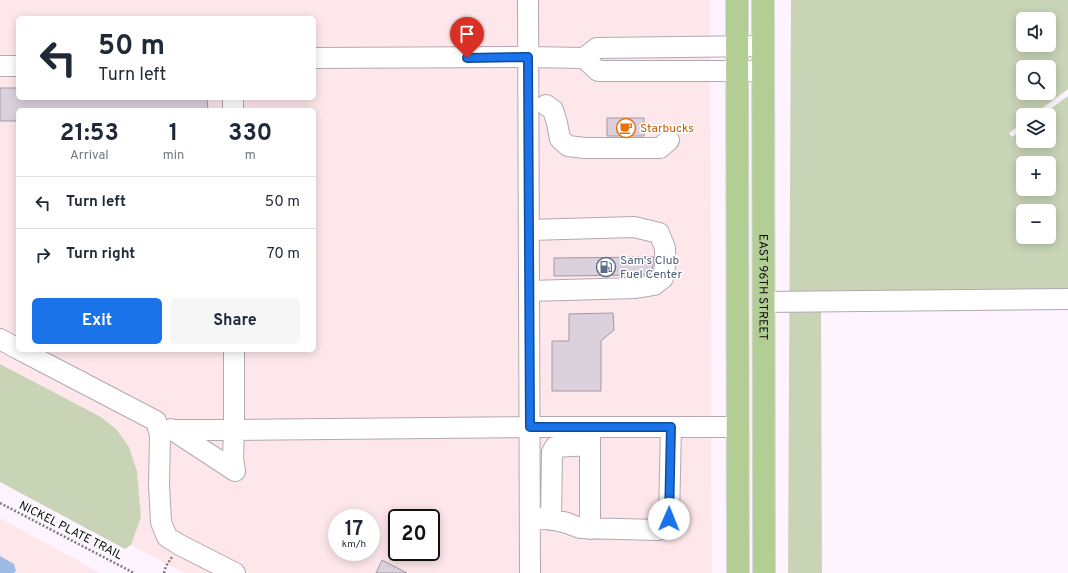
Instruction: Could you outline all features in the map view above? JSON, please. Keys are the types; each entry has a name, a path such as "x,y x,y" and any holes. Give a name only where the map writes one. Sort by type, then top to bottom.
{"main road":[{"path":"737,0 738,573"},
{"name":"EAST 96TH STREET","path":"763,0 764,573"},
{"path":"738,537 743,573"}],"lane":[{"path":"528,0 530,573"},
{"path":"316,58 584,58 598,48 763,46"},
{"path":"584,58 598,71 763,71"},
{"path":"0,66 16,66"},
{"path":"546,105 553,110 560,139 568,146 585,148 660,148 669,140"},
{"path":"529,230 634,227 659,233 665,248 663,278 654,285 636,288 529,291"},
{"path":"763,302 1068,299"},
{"path":"0,339 16,347"},
{"path":"25,352 165,425 235,471 233,458 234,352"},
{"path":"165,425 234,430 530,427 590,436"},
{"path":"165,425 160,435 159,484 161,522 167,537 235,573"},
{"path":"530,517 567,523 580,528 590,529 658,530 664,528 669,519 671,427"},
{"path":"551,520 552,452 554,447 590,436 671,427 737,427"},
{"path":"590,436 590,529"}],"path":[{"name":"NICKEL PLATE TRAIL","path":"0,503 134,573"}],"shaded area":[{"path":"0,0 710,0 712,573 184,573 131,545 141,517 137,471 129,447 117,430 101,417 0,364"},
{"path":"0,518 100,573 0,573"}],"green space":[{"path":"791,0 1068,0 1068,89 1056,98 1056,60 1016,60 1016,100 1053,100 1042,108 1016,108 1016,128 1009,133 1012,137 1016,134 1016,148 1056,148 1056,108 1052,108 1068,96 1068,299 821,301 822,573 788,573"},
{"path":"0,364 101,417 117,430 129,447 137,471 141,517 131,545 125,549 0,482"}],"water":[{"path":"0,556 14,564 16,571 14,573 0,573"}],"building":[{"path":"0,88 16,88 16,100 207,100 208,108 16,108 16,121 0,121"},
{"name":"Starbucks","path":"607,118 644,118 644,136 607,136"},
{"name":"Sam's Club Fuel Center","path":"654,257 652,272 649,274 554,276 554,258"},
{"path":"613,313 614,330 601,341 601,391 552,391 552,341 569,341 569,314"},
{"path":"382,560 407,573 376,573"}],"place":[{"name":"Starbucks","path":"626,128"},
{"name":"Sam's Club Fuel Center","path":"606,267"}],"route":[{"path":"467,58 528,57 530,427 671,427 669,519"}]}
